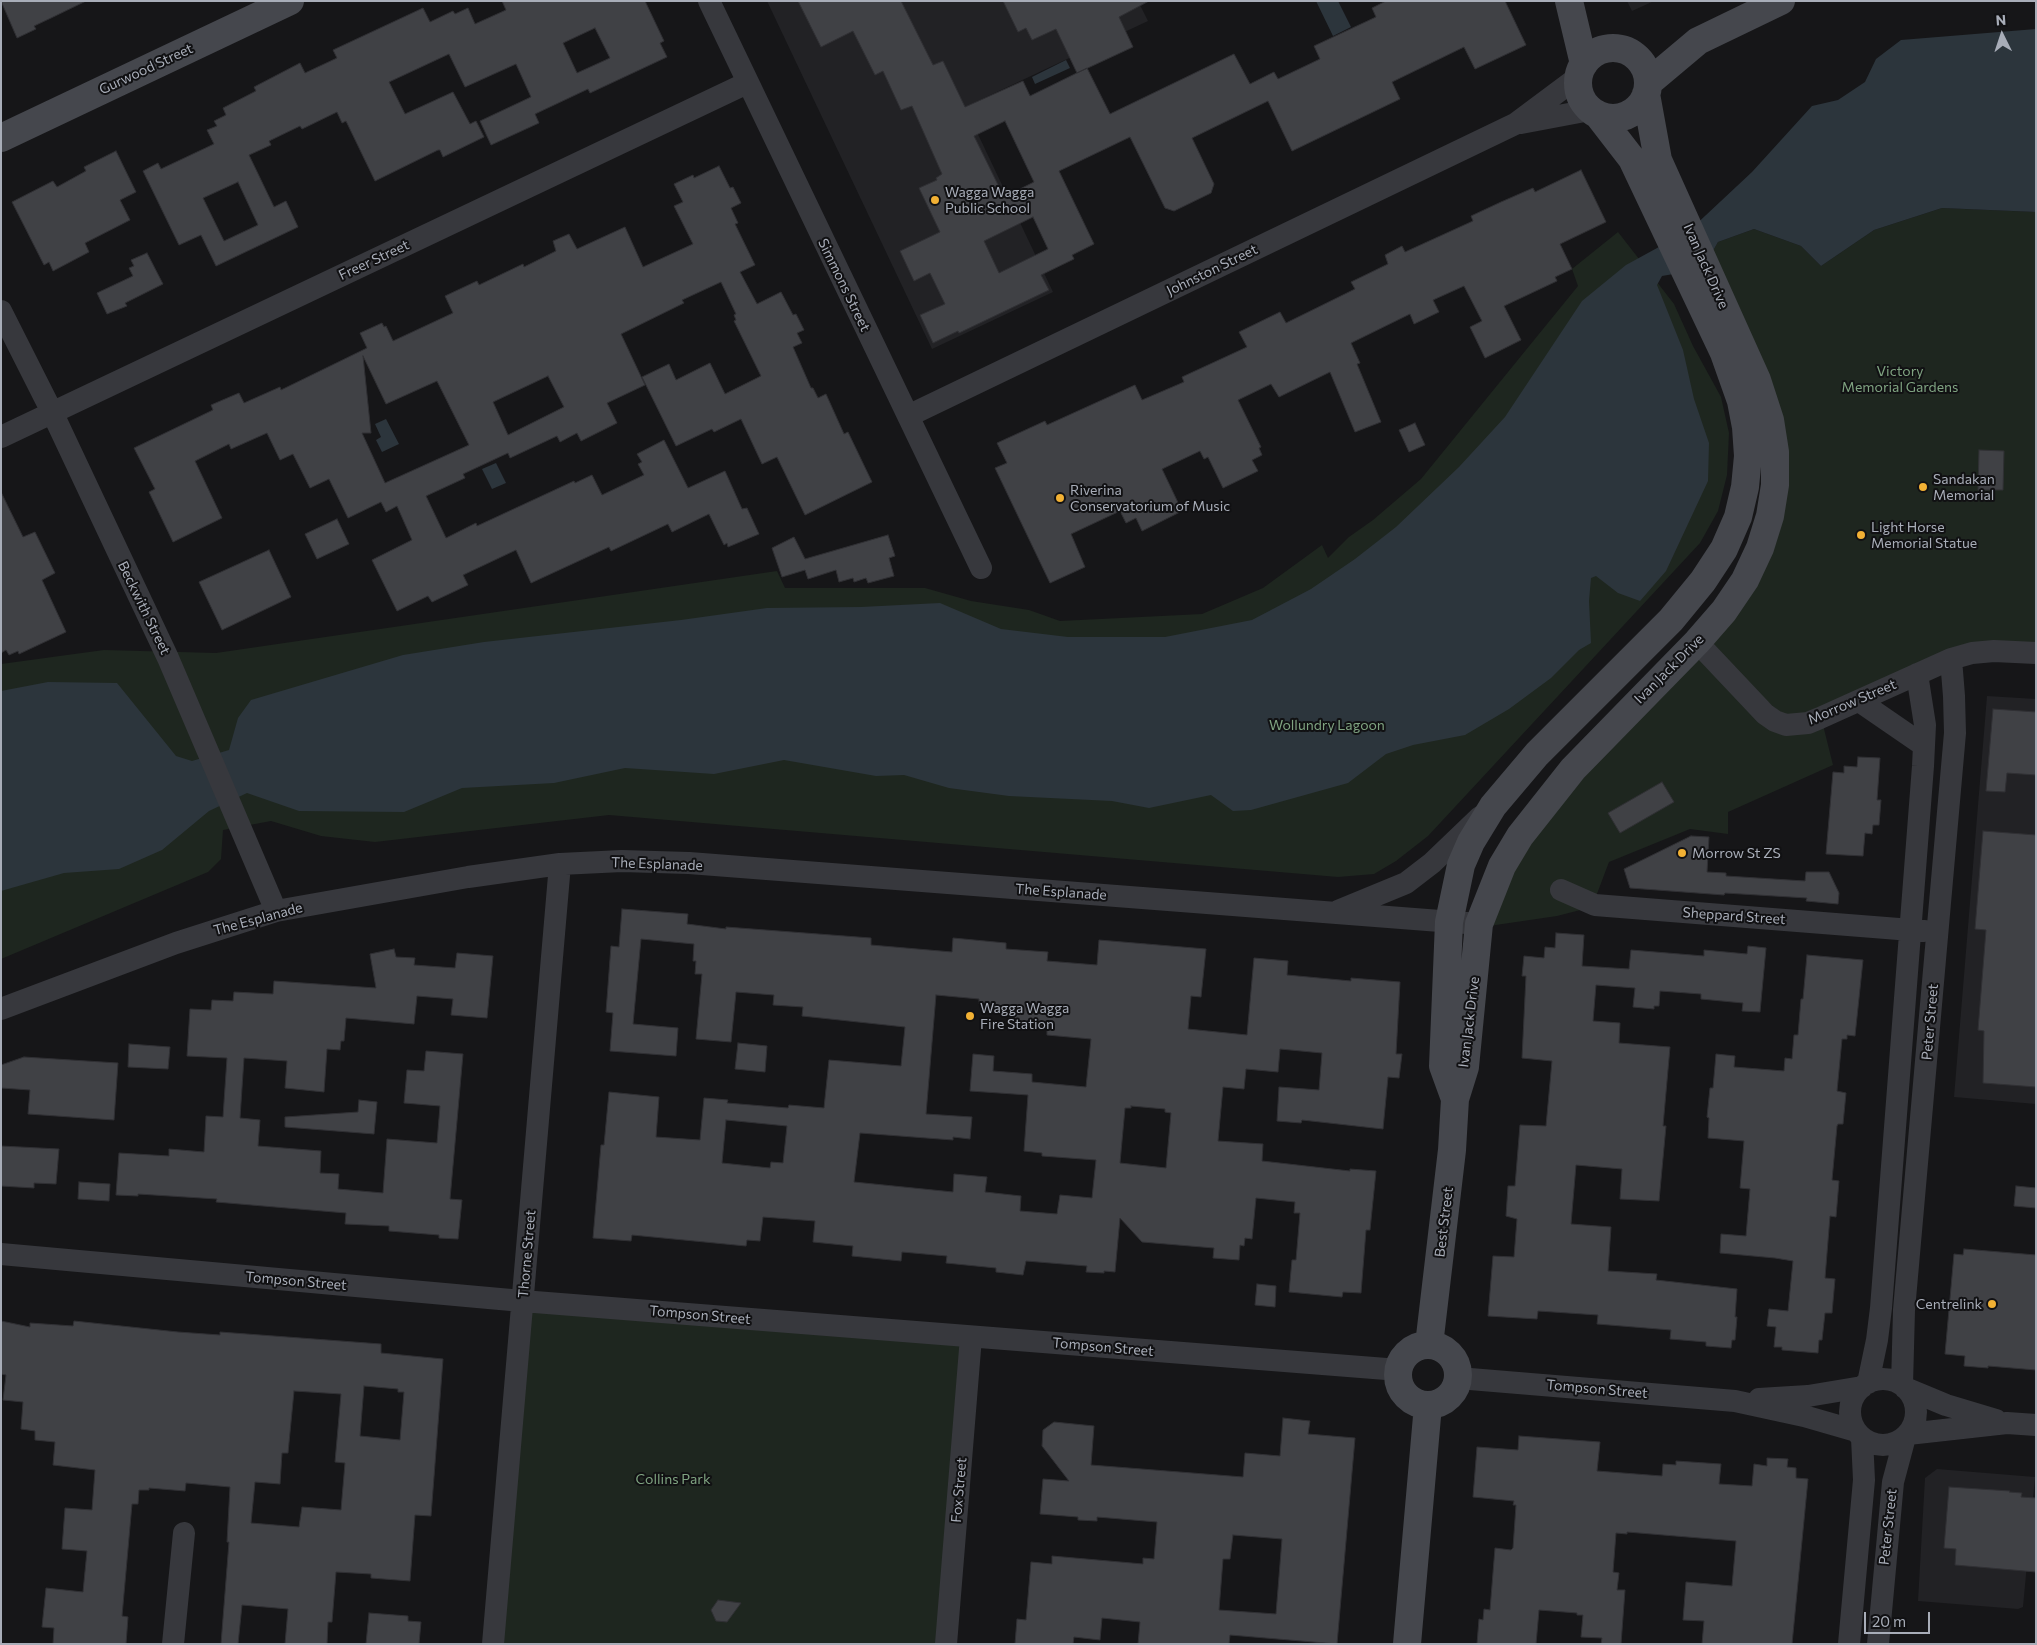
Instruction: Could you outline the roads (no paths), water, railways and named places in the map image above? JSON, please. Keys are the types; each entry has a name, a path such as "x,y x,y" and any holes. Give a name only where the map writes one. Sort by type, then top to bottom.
{"street":[{"name":"Gurwood Street","path":"1,138 290,1"},
{"name":"Simmons Street","path":"709,1 981,568"},
{"path":"1571,1 1622,51 1640,61 1645,72 1647,88"},
{"path":"1571,1 1581,71 1580,95 1594,112 1609,118 1620,117 1632,112 1640,104 1647,88 1698,41 1781,1"},
{"path":"1581,71 1594,54 1603,50 1622,51 1698,41"},
{"name":"Johnston Street","path":"908,416 1515,124 1581,71"},
{"name":"Freer Street","path":"1,438 747,82"},
{"name":"Ivan Jack Drive","path":"1647,88 1658,160 1680,235"},
{"name":"Johnston Street","path":"1515,124 1594,112"},
{"name":"Ivan Jack Drive","path":"1455,1099 1465,1067 1479,924 1502,866 1520,836 1573,769 1697,642 1724,611 1745,580 1760,548 1770,516 1774,485 1775,452 1770,420 1758,380 1696,268 1680,235 1632,159 1594,112"},
{"name":"Ivan Jack Drive","path":"1455,1099 1443,1066 1449,922 1461,865 1471,842 1493,806 1537,754 1672,620 1724,549 1738,517 1746,487 1748,456 1746,427 1741,401 1696,268"},
{"name":"Beckwith Street","path":"1,311 53,414 168,658 276,911"},
{"path":"1672,620 1697,642"},
{"name":"Morrow Street","path":"1697,642 1765,714 1775,721 1786,725 1808,723 1951,659 1972,653 1994,651 2036,653"},
{"name":"Peter Street","path":"1903,1386 1902,1341 1954,734 1954,696 1951,659"},
{"name":"Peter Street","path":"1865,1385 1878,1340 1897,1101 1925,725 1918,674"},
{"path":"1859,701 1923,744"},
{"name":"The Esplanade","path":"1332,914 1406,883 1432,863 1493,806"},
{"name":"The Esplanade","path":"1,1008 176,943 276,911 468,877 560,864 622,862 689,863 1479,924"},
{"name":"Thorne Street","path":"493,1644 560,864"},
{"name":"Sheppard Street","path":"1562,890 1595,906 1938,932"},
{"name":"Best Street","path":"1429,1345 1452,1150 1455,1099"},
{"path":"1897,1101 1922,1102"},
{"path":"1889,1208 1913,1210"},
{"name":"Tompson Street","path":"1,1254 522,1301 1399,1370"},
{"name":"Fox Street","path":"946,1644 971,1337"},
{"path":"1429,1345 1447,1352 1457,1368 1458,1378 1456,1386 1444,1400 1428,1405 1413,1400 1402,1390 1399,1381 1399,1370 1406,1355 1420,1346 1429,1345"},
{"name":"Tompson Street","path":"1458,1378 1735,1401 1804,1416 1859,1434"},
{"path":"1903,1386 1911,1395 1916,1415 1913,1426 1906,1436 1895,1443 1884,1445 1872,1443 1859,1434 1852,1422 1850,1412 1856,1394 1865,1385 1885,1379 1903,1386 1946,1405 2007,1423"},
{"name":"Tompson Street","path":"1735,1401 1808,1396 1865,1385"},
{"path":"1407,1644 1428,1405"},
{"path":"1906,1436 2007,1423 2036,1425"},
{"name":"Peter Street","path":"1849,1644 1864,1480 1859,1434"},
{"name":"Peter Street","path":"1878,1644 1893,1482 1906,1436"},
{"path":"173,1644 184,1533"},
{"path":"1851,1616 1880,1618"}],"place":[{"name":"Wagga Wagga Public School","path":"935,200"},
{"name":"Sandakan Memorial","path":"1923,487"},
{"name":"Riverina Conservatorium of Music","path":"1060,498"},
{"name":"Light Horse Memorial Statue","path":"1861,535"},
{"name":"Morrow St ZS","path":"1682,853"},
{"name":"Wagga Wagga Fire Station","path":"970,1016"},
{"name":"Centrelink","path":"1992,1304"}],"park label":[{"name":"Victory Memorial Gardens","path":"1900,380"},
{"name":"Wollundry Lagoon","path":"1327,725"},
{"name":"Collins Park","path":"673,1479"}]}
